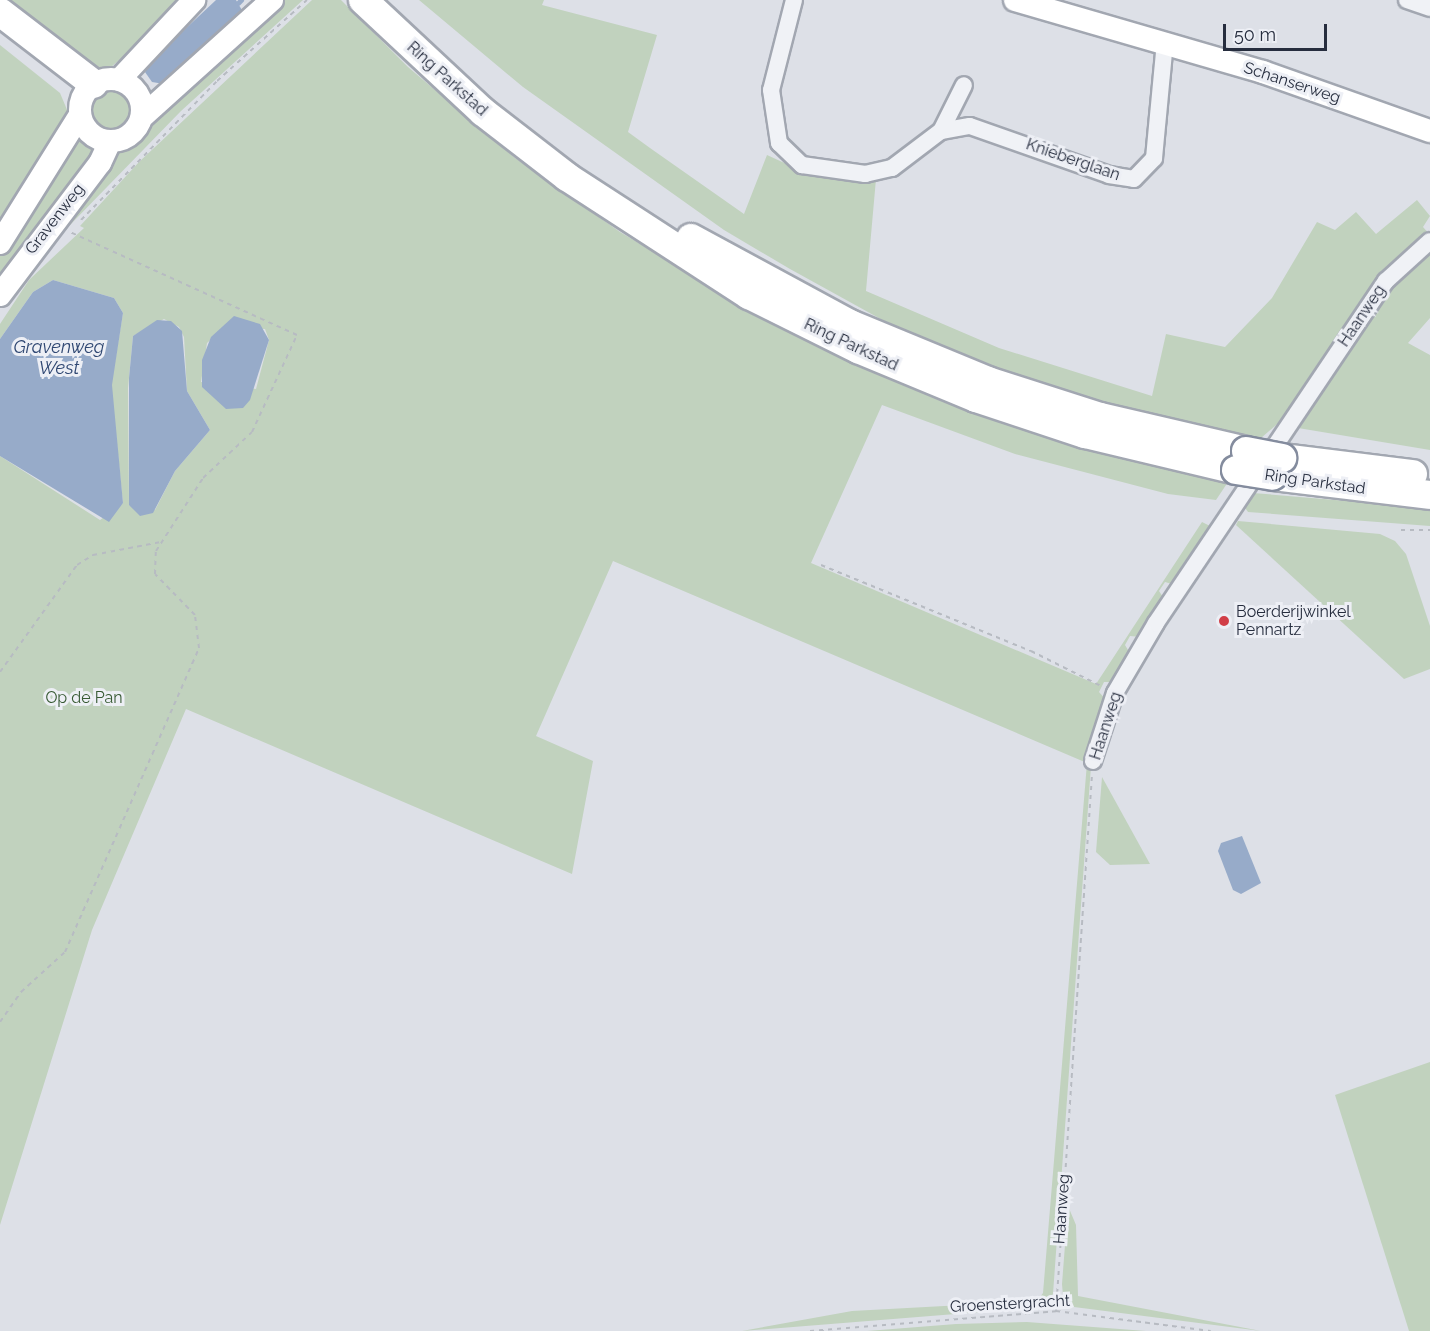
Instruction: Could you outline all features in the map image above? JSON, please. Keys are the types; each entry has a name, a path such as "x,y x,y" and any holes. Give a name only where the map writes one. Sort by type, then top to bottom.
{"highway":[{"name":"Ring Parkstad","path":"363,0 483,112 567,177 749,295 858,349 976,398 1085,434 1430,495"},
{"name":"Ring Parkstad","path":"390,0 489,92 593,173 655,217 774,286 988,381 1241,460"},
{"path":"0,12 94,94"},
{"path":"0,31 94,94"},
{"name":"Ring Parkstad","path":"1277,467 1430,475"}],"street":[{"name":"Gravenweg","path":"0,243 94,94 194,0"},
{"path":"142,117 138,94 94,94 90,134 110,142 130,135 142,117 272,0"},
{"name":"Knieberglaan","path":"794,0 771,98 779,143 790,158 802,165 879,174 941,131 964,85"},
{"name":"Schanserweg","path":"1015,0 1061,6 1430,131"},
{"path":"1407,0 1430,8"},
{"name":"Knieberglaan","path":"941,131 980,127 1072,163 1134,179 1154,158 1165,42"},
{"name":"Gravenweg","path":"0,295 100,163 110,142"},
{"name":"Haanweg","path":"1093,761 1115,693 1156,623 1386,281 1430,241"}],"path":[{"path":"0,1022 21,992 65,952 199,648 195,615 155,574 153,561 163,540 203,478 252,432 297,333 70,232 169,128 307,0"},
{"path":"1401,530 1430,531"},
{"path":"0,672 77,566 93,555 136,551 163,540"},
{"path":"820,565 1031,651 1115,693"},
{"name":"Haanweg","path":"1056,1311 1093,761"},
{"name":"Groenstergracht","path":"810,1331 1056,1311 1211,1331"}],"green space":[{"path":"0,0 187,0 101,76"},
{"path":"277,0 303,0 181,111 70,225 61,217 126,143"},
{"name":"Op de Pan","path":"312,0 341,0 408,67 515,158 620,232 740,303 1228,482 1216,500 1168,494 1015,454 882,405 811,563 1096,684 1202,522 1210,526 1176,585 1165,582 1159,591 1165,600 1141,637 1130,636 1125,645 1131,655 1116,682 1104,682 1099,692 1107,701 1091,766 1053,1294 1043,1307 742,1331 852,1311 1037,1301 1043,1293 1087,763 613,561 536,736 593,761 572,874 186,709 92,930 0,1225 0,456 100,520 123,503 111,386 123,313 114,298 53,280 33,292 0,339 0,324 29,280 84,228 80,226 139,162","holes":["164,319 179,327 184,337 187,391 210,430 175,471 155,510 129,505 128,388 133,336","225,327 265,329 269,340 256,389 201,382 207,343"]},
{"path":"419,0 544,0 542,5 657,35 628,132 744,214 767,155 791,166 876,179 866,291 999,348 1152,396 1166,334 1225,347 1272,298 1317,222 1335,230 1356,212 1376,234 1417,200 1430,216 1423,227 1430,235 1289,414 1261,438 1165,422 1086,401 935,349 790,269 724,230 523,87"},
{"path":"0,45 60,93 68,112 0,234"},
{"path":"112,90 120,91 126,96 131,102 131,118 126,124 120,129 112,130 104,129 98,124 93,118 92,110 93,102 98,96 104,91"},
{"path":"79,130 99,146 0,289 0,254"},
{"path":"1430,247 1430,318 1408,343 1430,355 1430,450 1292,427 1386,289"},
{"path":"1253,493 1430,508 1430,526 1248,512 1243,505"},
{"path":"1238,521 1380,534 1395,541 1406,554 1430,626 1430,669 1404,679 1236,525"},
{"path":"1102,777 1150,864 1110,865 1096,852"},
{"path":"1430,1062 1430,1331 1409,1331 1335,1095"},
{"path":"1068,1206 1076,1225 1078,1296 1261,1331 1074,1307 1063,1296 1062,1284"},
{"path":"1027,1322 1146,1331 867,1331 956,1324"}],"water":[{"path":"216,0 236,0 243,12 164,84 152,82 145,72 149,63"},
{"name":"Gravenweg West","path":"53,280 114,298 123,313 112,385 123,503 109,522 0,456 0,339 33,292"},
{"path":"234,316 260,324 269,340 250,400 243,408 226,409 202,387 202,360 211,337"},
{"name":"Gravenweg West","path":"157,320 171,321 182,331 187,391 210,430 175,471 153,513 140,516 129,505 129,378 133,336"},
{"path":"1242,836 1261,883 1241,894 1233,890 1218,851 1221,843"}],"waterway":[{"path":"238,3 241,0"}],"place":[{"name":"Boerderijwinkel Pennartz","path":"1224,621"}]}
